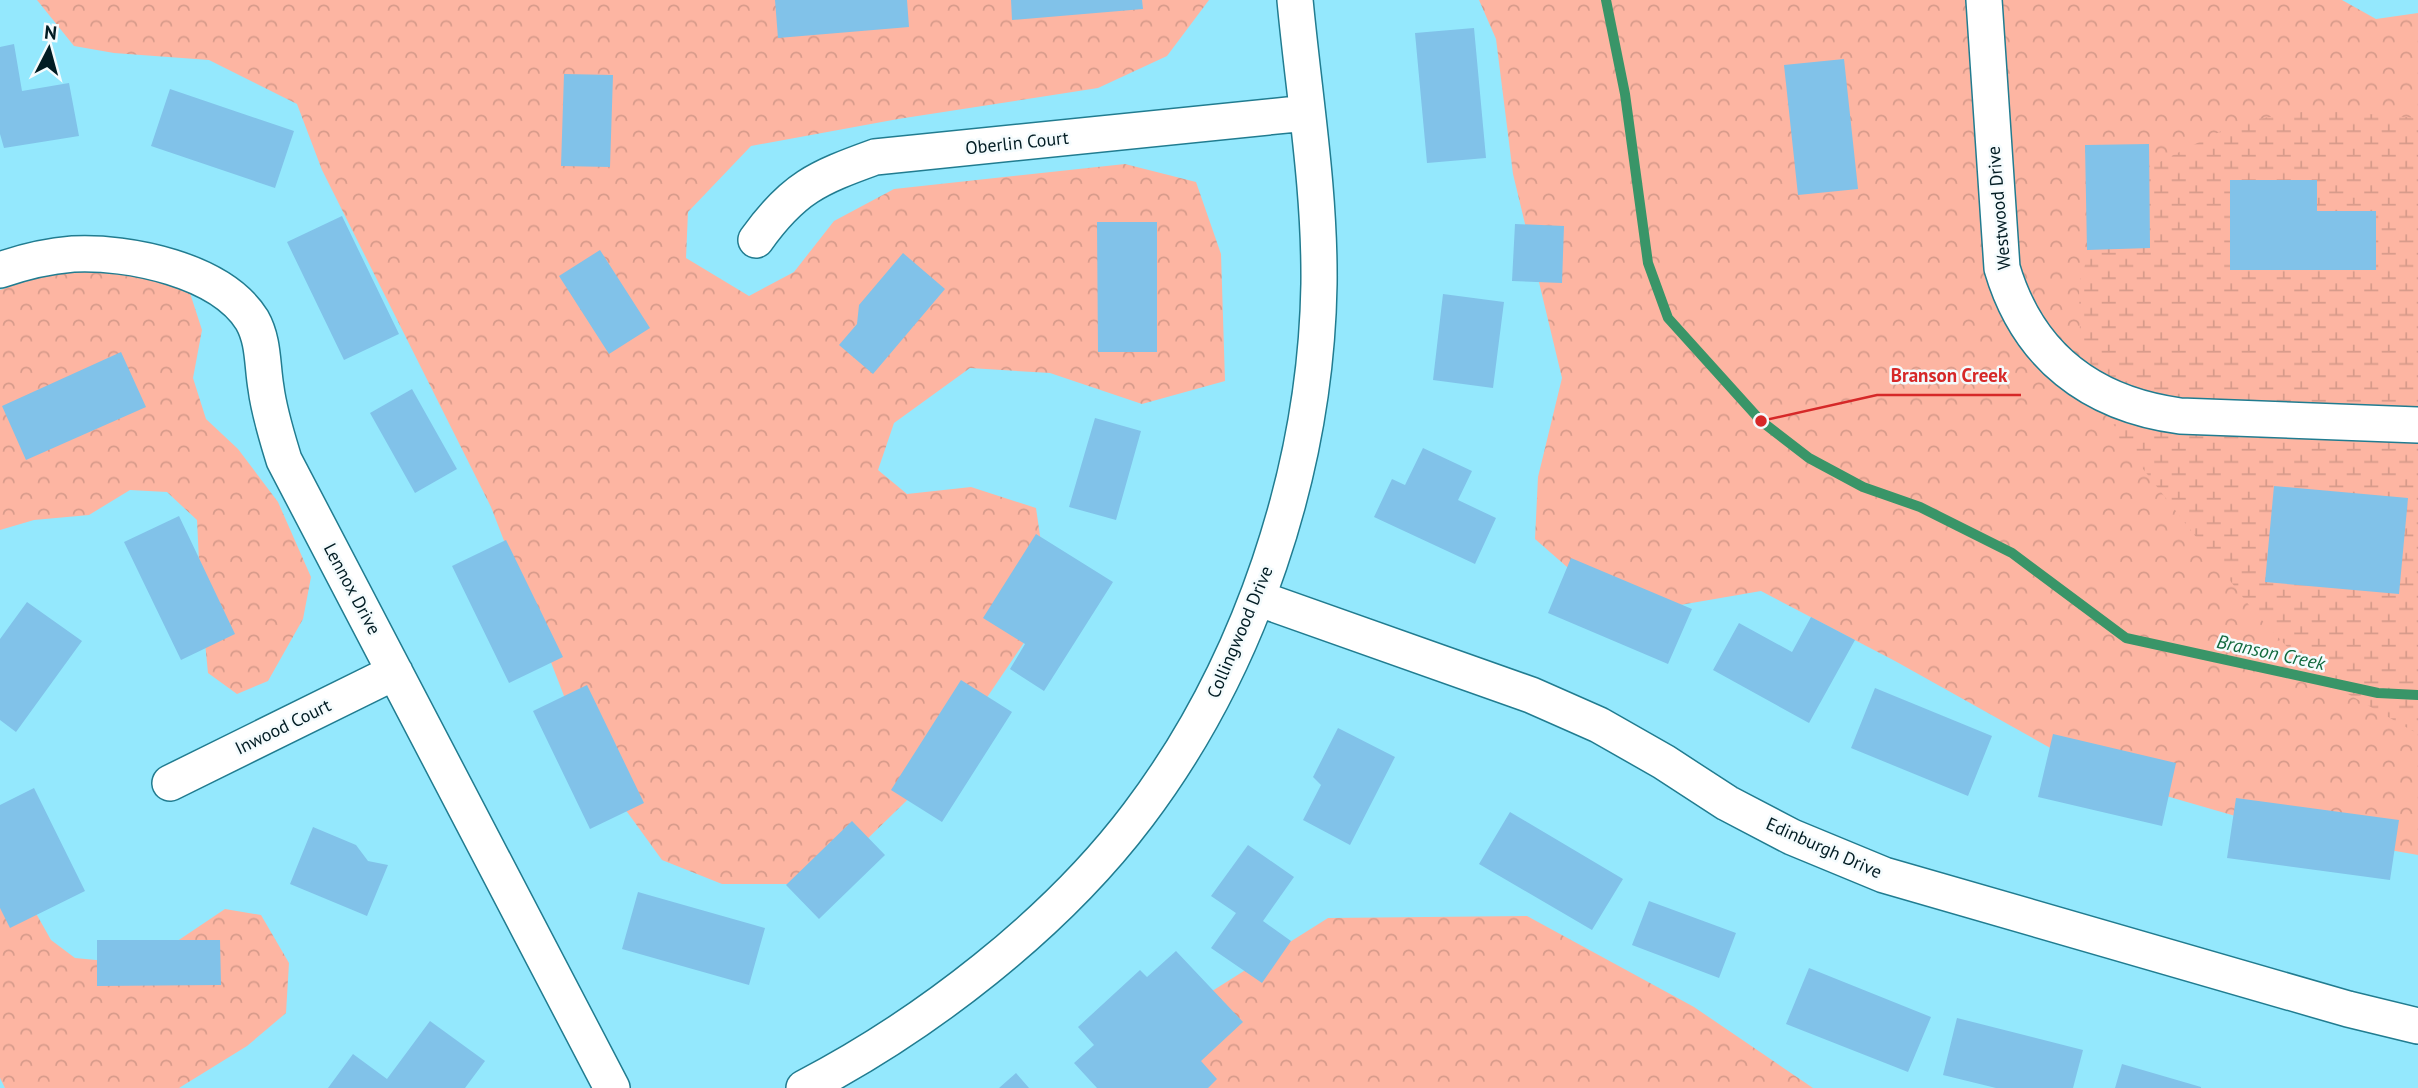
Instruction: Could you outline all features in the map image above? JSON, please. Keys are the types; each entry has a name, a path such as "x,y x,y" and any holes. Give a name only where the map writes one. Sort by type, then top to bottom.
{"street":[{"name":"Collingwood Drive","path":"804,1088 880,1044 961,987 1037,925 1090,872 1138,816 1180,754 1217,690 1258,598 1294,481 1311,384 1319,285 1317,186 1295,0"},
{"name":"Westwood Drive","path":"1984,0 2002,268 2014,303 2032,336 2067,371 2108,397 2155,412 2180,416 2418,425"},
{"name":"Oberlin Court","path":"756,240 787,202 807,186 828,174 875,157 1307,113"},
{"name":"Lennox Drive","path":"0,270 25,262 74,254 123,256 172,267 217,286 236,301 252,321 261,343 266,389 284,460 612,1088"},
{"name":"Edinburgh Drive","path":"1258,598 1554,705 1599,725 1664,762 1727,803 1792,837 1884,875 2348,1009 2418,1026"},
{"name":"Inwood Court","path":"170,783 396,672"}],"green space":[{"path":"37,0 1209,0 1167,56 1098,88 898,119 751,146 688,212 686,258 749,296 794,272 834,221 894,189 1125,164 1196,182 1221,254 1225,381 1142,404 1050,373 970,368 894,423 878,470 907,494 971,487 1036,508 1050,604 938,770 821,884 722,884 662,860 588,758 491,507 322,170 297,104 209,60 114,53 74,46"},
{"path":"1479,0 2342,0 2376,19 2418,13 2418,855 2294,833 2104,778 1895,661 1761,591 1622,615 1535,539 1538,477 1562,378 1513,174 1496,39"},
{"path":"2313,110 2418,118 2418,734 2313,674 2256,614 2119,438 2080,337 2079,284 2099,220 2126,179 2239,122"},
{"path":"109,267 166,282 190,293 202,330 193,378 206,419 238,449 278,502 311,577 303,619 268,681 237,694 208,673 197,520 167,492 130,490 89,515 34,520 0,530 0,290 49,272"},
{"path":"29,901 51,940 75,958 117,962 155,956 225,909 261,915 289,963 286,1013 247,1046 179,1088 5,1088 0,1078 0,903"},
{"path":"1527,916 1694,1007 1813,1088 1191,1088 1209,993 1328,918"}],"building":[{"path":"775,0 907,0 909,27 778,38"},
{"path":"1011,0 1142,0 1143,9 1012,20"},
{"path":"1474,28 1486,158 1427,163 1415,33"},
{"path":"14,44 22,91 69,83 79,136 4,148 0,134 0,47"},
{"path":"1844,59 1858,189 1798,195 1784,65"},
{"path":"564,74 613,75 610,167 561,166"},
{"path":"170,89 294,131 275,188 151,146"},
{"path":"2149,144 2150,248 2087,250 2085,145"},
{"path":"2230,180 2317,180 2317,211 2376,211 2376,270 2230,270"},
{"path":"342,216 399,334 344,360 287,242"},
{"path":"1097,222 1157,222 1157,352 1098,352"},
{"path":"1515,224 1564,226 1562,283 1512,281"},
{"path":"600,250 650,328 609,354 559,276"},
{"path":"903,253 945,289 873,374 839,345 857,324 859,305"},
{"path":"1443,294 1504,302 1493,388 1433,380"},
{"path":"121,352 146,407 26,460 2,406"},
{"path":"412,389 457,469 415,493 370,413"},
{"path":"1095,418 1141,431 1116,520 1069,507"},
{"path":"1423,448 1472,471 1458,500 1496,518 1475,564 1374,517 1392,479 1405,485"},
{"path":"2274,486 2408,498 2399,594 2265,582"},
{"path":"179,516 235,634 181,660 124,542"},
{"path":"1036,534 1113,582 1044,691 1010,669 1025,644 983,618"},
{"path":"506,540 563,657 509,683 452,566"},
{"path":"1571,558 1692,609 1668,664 1548,613"},
{"path":"27,602 82,641 16,732 0,720 0,639"},
{"path":"1811,617 1855,640 1809,723 1713,670 1739,623 1792,652"},
{"path":"961,680 1012,712 942,822 891,790"},
{"path":"587,685 644,803 590,829 533,711"},
{"path":"1875,688 1992,736 1968,796 1851,748"},
{"path":"1338,728 1395,757 1350,845 1303,820 1321,785 1313,777"},
{"path":"2053,734 2176,763 2162,826 2038,797"},
{"path":"34,788 85,891 10,928 0,908 0,805"},
{"path":"2236,798 2399,820 2390,880 2227,858"},
{"path":"1510,812 1623,879 1592,930 1479,864"},
{"path":"852,821 885,855 819,919 786,885"},
{"path":"313,827 356,845 368,861 388,865 367,916 290,884"},
{"path":"1248,845 1294,877 1263,921 1291,941 1262,983 1211,948 1236,913 1211,896"},
{"path":"638,892 765,928 749,985 622,949"},
{"path":"1649,901 1736,933 1719,978 1632,945"},
{"path":"97,940 220,940 221,985 97,986"},
{"path":"1176,951 1243,1022 1201,1061 1217,1079 1208,1088 1097,1088 1074,1063 1094,1045 1078,1027 1140,970 1147,977"},
{"path":"1809,968 1931,1017 1908,1072 1786,1024"},
{"path":"1957,1018 2083,1050 2073,1088 1996,1088 1943,1075"},
{"path":"430,1021 485,1061 465,1088 328,1088 353,1054 387,1079"},
{"path":"2122,1064 2201,1087 2201,1088 2115,1088"},
{"path":"1016,1073 1029,1088 999,1088"}],"waterway":[{"name":"Branson Creek","path":"1606,0 1625,94 1648,263 1668,318 1761,421 1809,458 1863,487 1920,507 2012,553 2126,638 2378,693 2418,695"}],"place":[{"name":"Branson Creek","path":"1761,421"}]}
